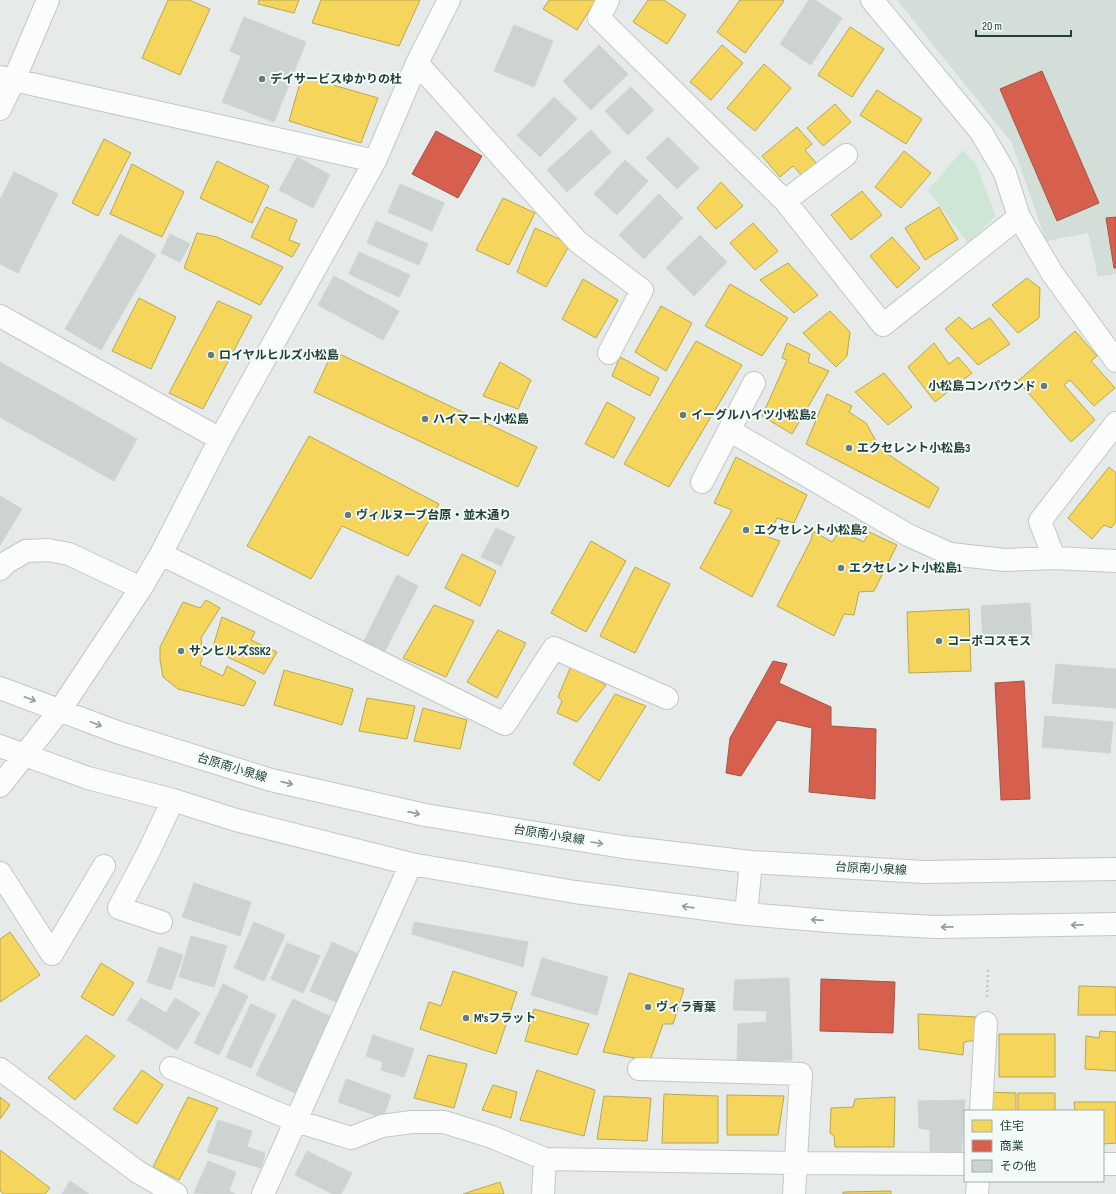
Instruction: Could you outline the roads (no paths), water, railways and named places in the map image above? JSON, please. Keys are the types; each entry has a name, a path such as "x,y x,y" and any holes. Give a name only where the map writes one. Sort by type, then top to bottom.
{"street":[{"path":"0,109 7,78 48,0"},
{"path":"0,786 60,710 141,588 161,554 220,439 375,161 417,62 449,0"},
{"path":"608,0 600,18 785,201 883,325 1019,217"},
{"path":"872,0 981,132 1006,173 1019,217 1052,273 1116,361"},
{"path":"417,62 578,242 642,290 609,353"},
{"path":"7,78 375,161"},
{"path":"785,201 846,155"},
{"path":"0,316 220,439"},
{"path":"702,482 754,383"},
{"path":"1054,558 1040,521 1116,423"},
{"path":"729,430 908,535 950,554 1005,560 1054,558 1116,561"},
{"path":"0,569 7,562 26,551 48,550 69,554 141,588"},
{"path":"161,554 505,724 554,648 667,698"},
{"name":"台原南小泉線","path":"0,688 117,732 270,780 425,815 623,847 751,862 925,872 1116,869"},
{"path":"0,746 88,778 173,800 236,820 411,864 575,892 746,914 841,922 935,927 1116,924"},
{"path":"161,922 119,908 148,853 173,800"},
{"path":"746,914 751,862"},
{"path":"263,1194 411,864"},
{"path":"0,873 52,954 104,866"},
{"path":"981,1110 986,1023"},
{"path":"171,1068 296,1121 351,1138 382,1126 412,1122 444,1122 492,1137 545,1159 964,1164"},
{"path":"0,1069 138,1172 176,1194"},
{"path":"639,1069 801,1074 794,1194"},
{"path":"543,1194 545,1159"},
{"path":"1104,1164 1116,1164"},
{"path":"977,1194 978,1182"}],"place":[{"name":"デイサービスゆかりの杜","path":"262,79"},
{"name":"ロイヤルヒルズ小松島","path":"211,355"},
{"name":"小松島コンパウンド","path":"1044,386"},
{"name":"イーグルハイツ小松島2","path":"683,415"},
{"name":"ハイマート小松島","path":"425,419"},
{"name":"エクセレント小松島3","path":"849,448"},
{"name":"ヴィルヌーブ台原・並木通り","path":"348,515"},
{"name":"エクセレント小松島2","path":"746,530"},
{"name":"エクセレント小松島1","path":"841,568"},
{"name":"コーポコスモス","path":"939,641"},
{"name":"サンヒルズSSK2","path":"181,651"},
{"name":"ヴィラ青葉","path":"648,1007"},
{"name":"M'sフラット","path":"466,1018"}]}
